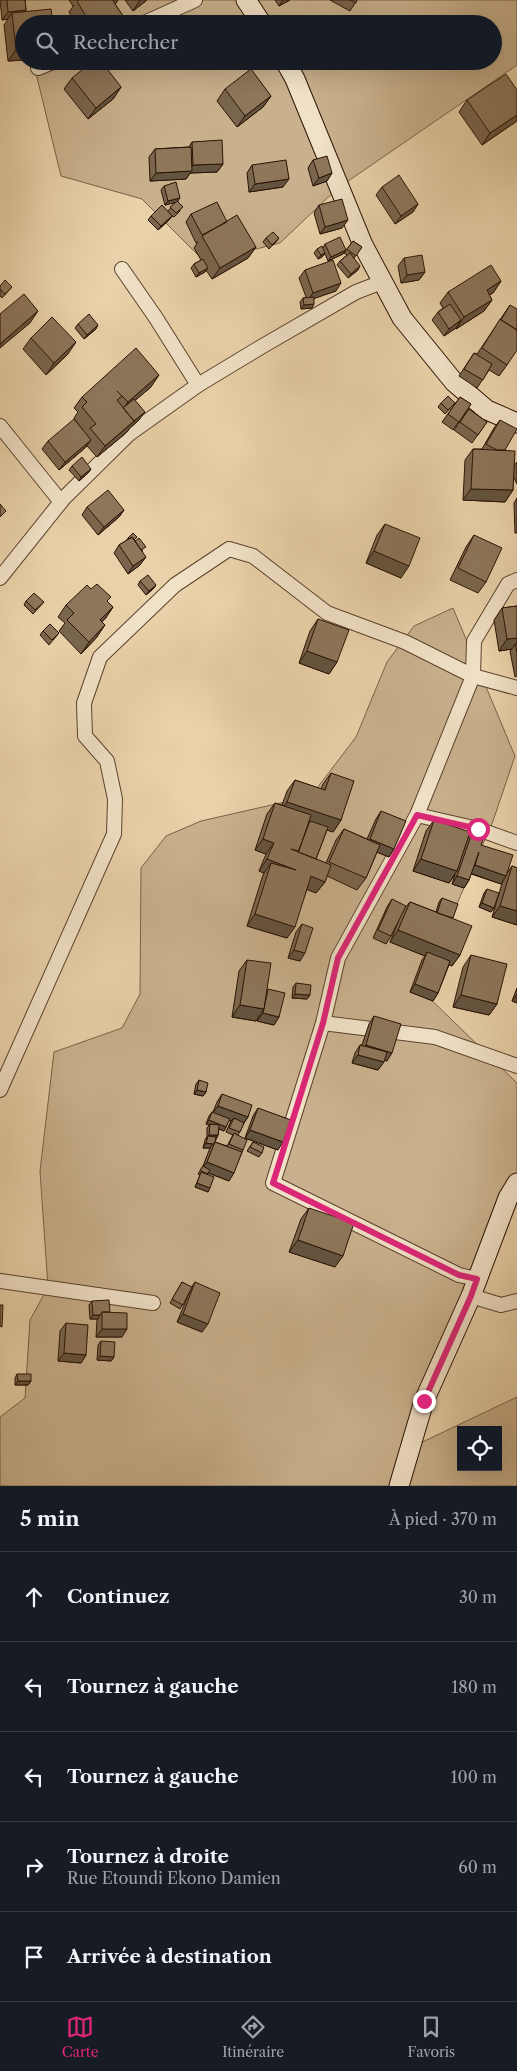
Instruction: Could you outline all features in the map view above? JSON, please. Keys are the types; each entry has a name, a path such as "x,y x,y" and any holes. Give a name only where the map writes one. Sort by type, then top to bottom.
{"street":[{"path":"162,15 195,0"},
{"path":"246,0 256,15"},
{"path":"290,70 295,79 362,245 402,318 454,382 487,410 517,423"},
{"path":"122,269 156,318 198,385"},
{"path":"0,578 61,502 129,434 198,385 356,292 382,282"},
{"path":"0,426 61,502"},
{"path":"0,1090 114,834 115,799 107,761 84,736 84,703 100,657 175,585 229,549 254,556 327,613 405,642 473,676 517,688"},
{"path":"517,580 508,584 474,641 473,676 417,815 338,958 323,1023 273,1183 459,1275 474,1288 501,1304 517,1301"},
{"path":"417,815 478,829 517,843"},
{"path":"323,1023 435,1037 517,1066"},
{"path":"399,1486 424,1401 514,1195"},
{"path":"0,1282 153,1303"}],"shaded area":[{"path":"16,0 517,0 517,65 338,188 280,243 205,262 142,199 61,176 35,70 502,70 502,15 21,15"},
{"path":"453,608 515,756 493,821 420,989 517,1083 517,1204 508,1198 412,1447 517,1397 517,1486 0,1486 0,1417 25,1398 30,1320 48,1287 40,1171 54,1052 122,1028 140,994 141,868 166,836 201,821 311,796 356,737 387,662 414,626"}],"building":[{"path":"7,0 25,0 26,10 8,12"},
{"path":"114,0 122,15 85,15 77,1"},
{"path":"51,9 52,15 15,15 15,41 12,13"},
{"path":"82,70 108,70 121,87 96,108 72,78"},
{"path":"252,70 271,96 245,116 225,89"},
{"path":"506,74 517,90 517,115 490,133 467,100"},
{"path":"222,140 223,164 193,165 192,142"},
{"path":"191,147 192,171 156,173 155,149"},
{"path":"327,156 332,173 319,178 313,160"},
{"path":"286,160 289,179 255,184 252,165"},
{"path":"399,175 418,204 401,216 382,187"},
{"path":"176,182 180,198 168,201 164,186"},
{"path":"342,199 348,220 325,227 319,205"},
{"path":"177,201 183,207 176,213 170,207"},
{"path":"217,202 227,222 202,235 191,214"},
{"path":"162,205 172,216 161,226 151,216"},
{"path":"237,215 256,247 220,268 202,236"},
{"path":"273,232 279,238 272,245 266,238"},
{"path":"340,237 346,250 331,257 325,244"},
{"path":"353,241 362,247 356,256 347,249"},
{"path":"322,246 325,253 321,255 317,249"},
{"path":"350,253 360,266 351,274 340,261"},
{"path":"422,255 425,272 407,275 404,258"},
{"path":"203,259 208,268 199,273 194,264"},
{"path":"333,260 341,283 313,293 305,270"},
{"path":"491,265 501,281 487,290 492,300 464,317 448,292"},
{"path":"5,280 12,287 5,294 0,289 0,286"},
{"path":"24,294 38,311 0,344 0,314"},
{"path":"314,297 314,304 304,305 303,298"},
{"path":"450,304 461,320 449,329 438,312"},
{"path":"510,305 517,309 517,330 501,320"},
{"path":"89,314 98,325 87,335 78,324"},
{"path":"52,317 76,342 54,363 31,338"},
{"path":"500,319 517,330 517,350 507,365 482,348"},
{"path":"136,348 159,375 128,402 122,396 117,400 134,421 105,446 90,428 96,424 82,407 87,402 82,397"},
{"path":"474,353 492,364 483,380 464,369"},
{"path":"448,396 455,403 448,410 441,403"},
{"path":"460,397 471,404 459,422 448,414"},
{"path":"134,399 145,412 134,421 123,408"},
{"path":"469,409 487,422 478,435 460,422"},
{"path":"74,419 91,440 65,462 48,441"},
{"path":"500,420 517,429 505,450 497,450 486,444"},
{"path":"473,449 515,451 513,490 471,489"},
{"path":"82,457 91,469 81,477 72,466"},
{"path":"108,490 124,510 104,527 87,507"},
{"path":"0,504 6,511 0,517"},
{"path":"385,524 420,538 409,566 374,551"},
{"path":"133,533 137,537 134,540 132,537 129,539 128,538"},
{"path":"474,535 502,548 486,582 458,568"},
{"path":"132,537 146,557 133,566 119,545"},
{"path":"139,538 146,547 141,550 135,541"},
{"path":"148,575 156,585 149,591 140,581"},
{"path":"97,584 111,597 107,601 113,607 100,620 105,625 89,642 67,620 74,613 66,605 87,585 91,589"},
{"path":"34,593 44,602 35,610 26,601"},
{"path":"517,606 517,638 507,639 502,608"},
{"path":"318,619 349,630 337,662 307,651"},
{"path":"50,624 59,633 52,640 43,631"},
{"path":"331,773 354,781 341,820 287,802 295,780 325,790"},
{"path":"275,803 311,815 299,851 291,849 331,865 325,882 311,876 295,927 255,914 271,863 296,870 267,859 274,843 263,839"},
{"path":"381,811 406,821 394,849 370,839"},
{"path":"434,820 470,832 457,871 421,859"},
{"path":"310,821 328,827 316,859 298,852"},
{"path":"344,829 380,845 366,878 329,862"},
{"path":"472,833 484,837 481,845 513,855 506,876 475,865 479,852 469,880 457,876"},
{"path":"512,866 517,868 517,911 500,906"},
{"path":"487,889 499,893 494,908 482,903"},
{"path":"442,898 458,904 453,918 437,913"},
{"path":"392,899 406,906 391,936 378,930"},
{"path":"410,902 472,926 460,955 398,930"},
{"path":"302,924 313,928 305,953 294,950"},
{"path":"427,952 450,961 438,993 415,984"},
{"path":"471,955 507,964 497,1004 461,995"},
{"path":"247,960 271,963 264,1009 240,1005"},
{"path":"296,983 311,985 310,995 295,994"},
{"path":"268,989 285,993 279,1017 263,1013"},
{"path":"374,1016 401,1024 392,1053 366,1045"},
{"path":"360,1045 387,1052 384,1062 358,1055"},
{"path":"199,1080 208,1083 206,1092 197,1090"},
{"path":"222,1094 252,1105 248,1117 218,1106"},
{"path":"258,1108 291,1120 283,1142 250,1130"},
{"path":"212,1112 230,1119 226,1127 209,1120"},
{"path":"234,1118 244,1123 240,1132 229,1128"},
{"path":"210,1124 219,1125 218,1135 209,1135"},
{"path":"234,1133 247,1140 243,1150 229,1144"},
{"path":"208,1136 216,1137 213,1144 206,1143"},
{"path":"215,1142 242,1152 234,1173 207,1162"},
{"path":"253,1142 264,1147 262,1153 250,1147"},
{"path":"203,1166 210,1170 207,1174 200,1170"},
{"path":"201,1172 214,1177 210,1188 197,1183"},
{"path":"309,1208 354,1223 343,1256 298,1240"},
{"path":"182,1282 192,1287 183,1305 172,1299"},
{"path":"195,1282 220,1293 208,1324 183,1314"},
{"path":"109,1300 110,1312 93,1315 92,1301"},
{"path":"0,1305 3,1305 2,1327 0,1326"},
{"path":"102,1312 127,1313 127,1329 102,1329"},
{"path":"66,1323 88,1325 86,1355 64,1353"},
{"path":"101,1341 115,1342 114,1357 100,1356"},
{"path":"17,1374 31,1374 31,1381 18,1381"}],"route":[{"path":"424,1401 477,1279 459,1275 273,1183 323,1023 338,958 417,815 478,829"}]}
